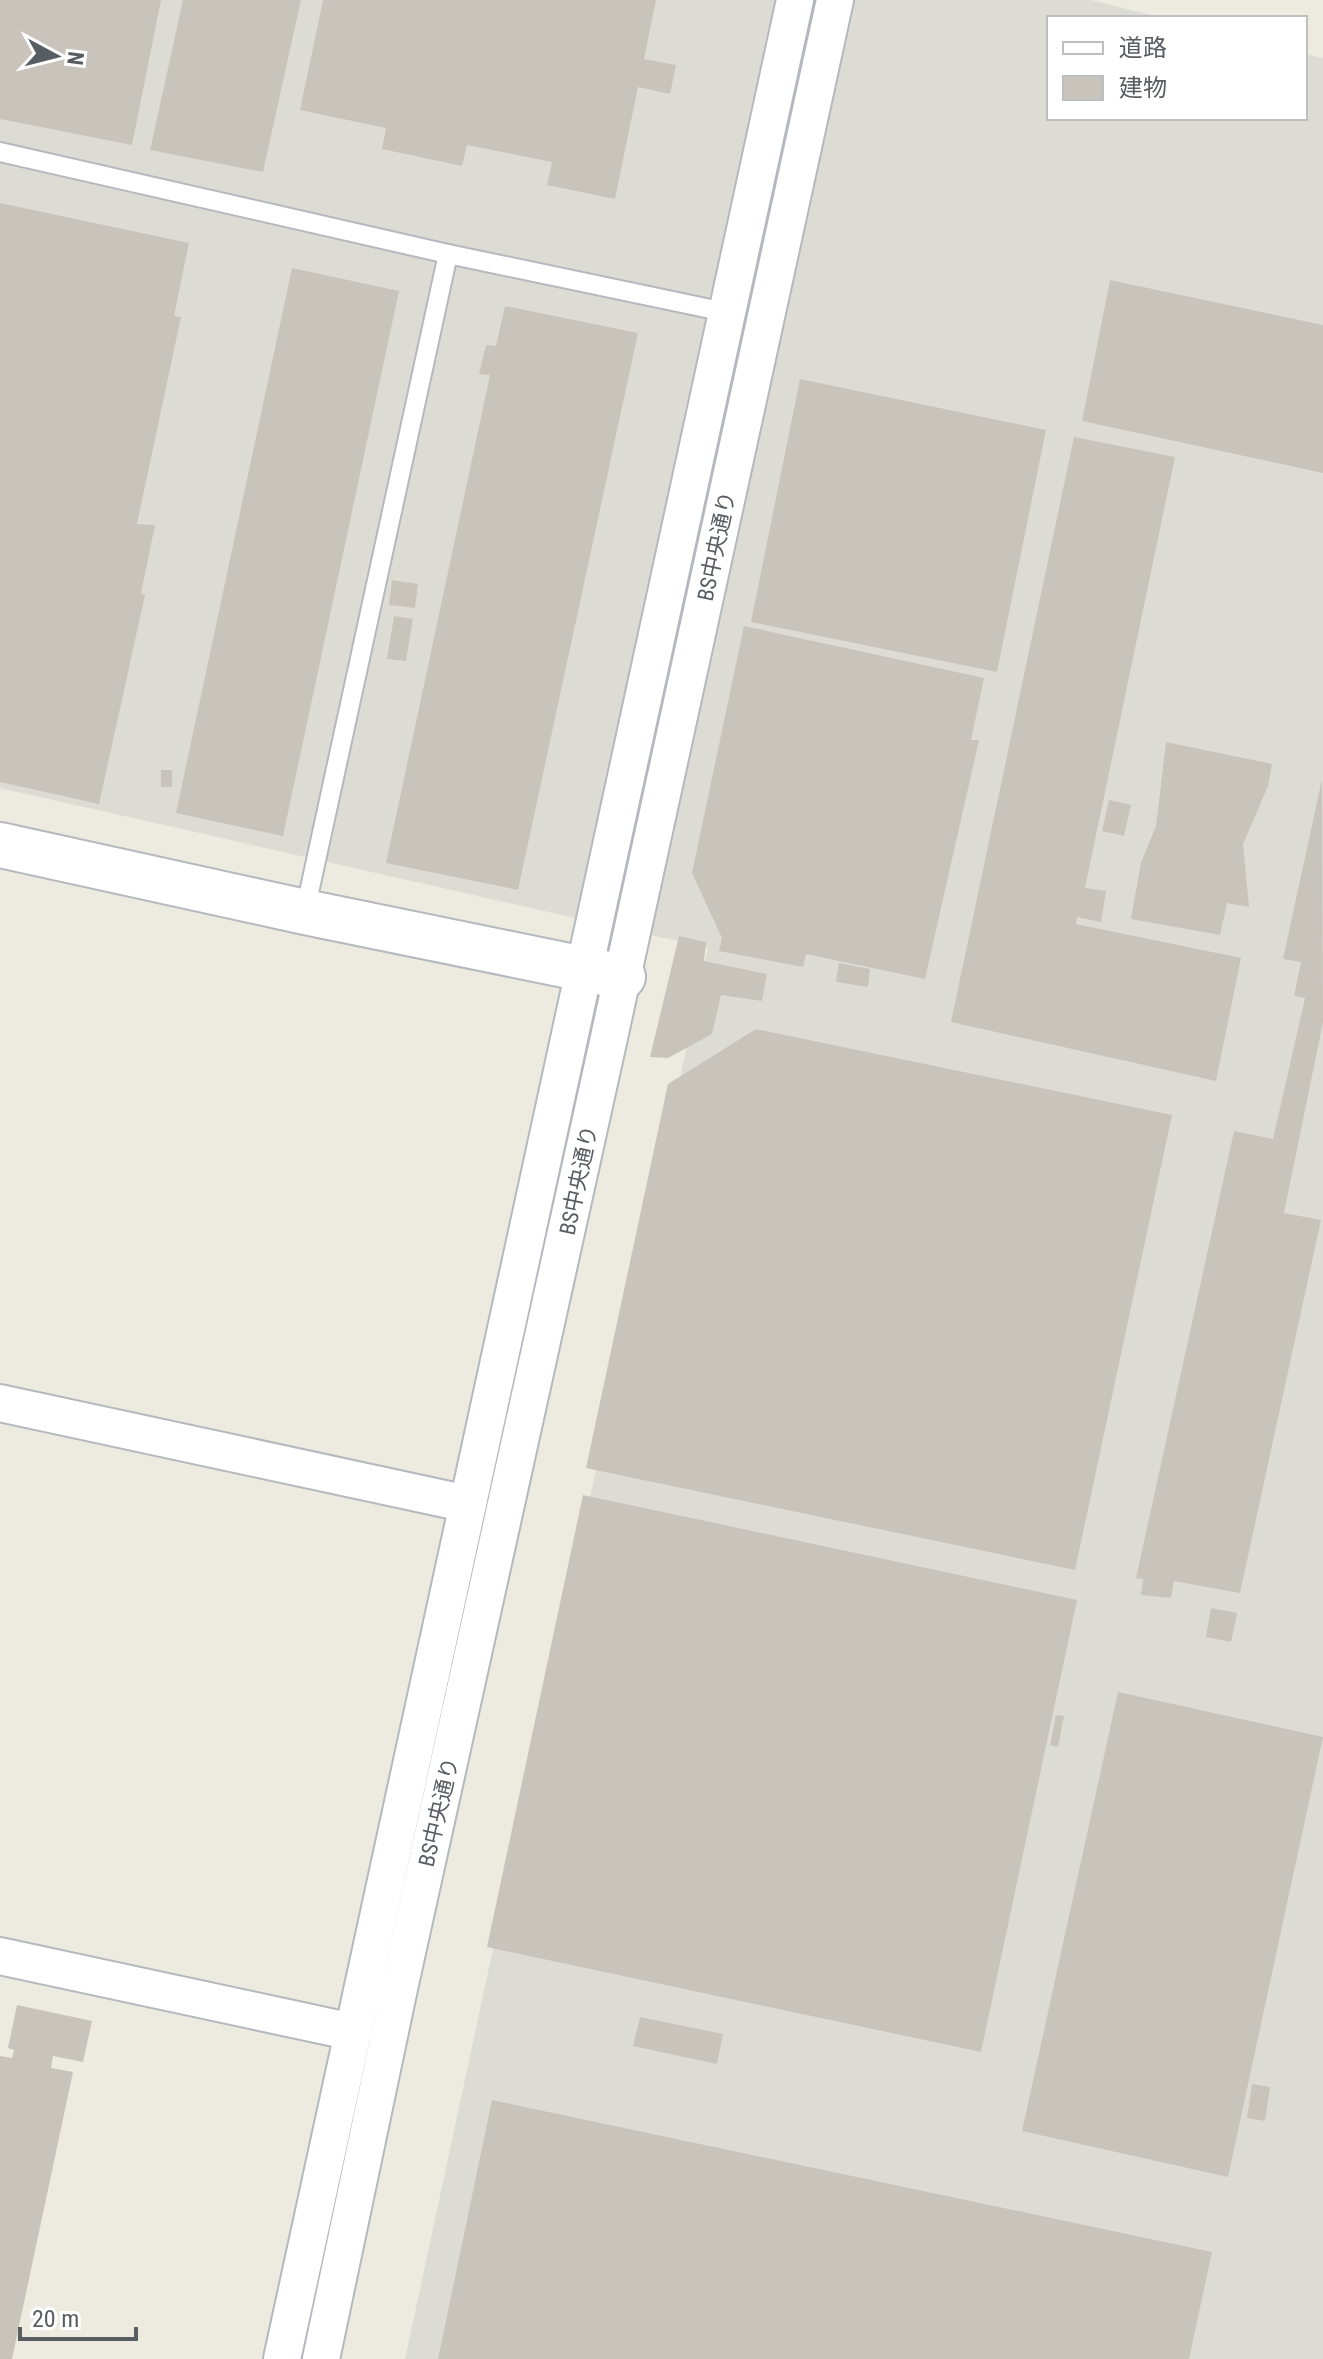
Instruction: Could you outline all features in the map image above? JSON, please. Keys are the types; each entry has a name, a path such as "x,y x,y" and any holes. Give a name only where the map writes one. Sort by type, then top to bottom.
{"street":[{"name":"BS中央通り","path":"321,2359 398,1993 602,974 725,312 795,0"},
{"name":"BS中央通り","path":"282,2359 468,1504 602,974 835,0"},
{"path":"0,845 602,974"},
{"path":"0,1403 468,1504"},
{"path":"0,1956 353,2032"}],"lane":[{"path":"0,152 448,254 725,312"},
{"path":"305,912 448,254"}],"shaded area":[{"path":"0,0 1091,0 1154,16 1047,16 1047,120 1307,120 1307,54 1323,58 1323,2359 405,2359 708,948 0,788"}],"building":[{"path":"0,0 161,0 132,145 0,119"},
{"path":"183,0 301,0 263,172 150,150"},
{"path":"323,0 656,0 644,59 676,65 670,94 638,87 615,199 547,185 552,162 467,145 462,166 382,149 386,128 300,110"},
{"path":"0,203 189,243 174,316 181,317 137,524 155,525 141,593 145,595 99,804 0,782"},
{"path":"292,268 399,291 283,836 176,813"},
{"path":"1110,280 1323,325 1323,473 1082,421"},
{"path":"505,306 638,333 518,890 386,863 490,375 479,374 486,345 496,346"},
{"path":"800,379 1046,430 997,672 751,622"},
{"path":"1074,437 1175,457 1085,888 1106,891 1101,922 1077,917 1076,924 1241,958 1216,1081 951,1022"},
{"path":"392,580 418,584 415,608 389,605"},
{"path":"394,616 413,619 406,661 387,659"},
{"path":"744,626 984,678 971,740 979,740 925,979 806,954 803,967 719,951 722,938 692,873"},
{"path":"1166,742 1272,764 1268,786 1243,844 1249,907 1227,903 1220,935 1131,919 1141,863 1156,826"},
{"path":"161,770 172,770 172,787 161,787"},
{"path":"1322,779 1323,1022 1284,1213 1321,1220 1240,1593 1174,1581 1171,1598 1141,1595 1143,1579 1136,1578 1234,1131 1273,1139 1305,998 1294,996 1301,962 1283,959"},
{"path":"1109,800 1131,805 1124,836 1102,831"},
{"path":"679,936 706,942 704,961 767,974 762,1001 721,995 712,1034 668,1058 650,1057"},
{"path":"839,963 870,969 868,987 836,982"},
{"path":"756,1029 1172,1115 1075,1570 586,1468 668,1084"},
{"path":"583,1495 1077,1600 981,2052 487,1947"},
{"path":"1211,1608 1237,1613 1231,1642 1206,1637"},
{"path":"1118,1692 1323,1737 1228,2177 1022,2131"},
{"path":"1056,1715 1064,1716 1058,1747 1050,1745"},
{"path":"17,2005 92,2021 83,2062 53,2056 51,2068 73,2072 12,2359 0,2359 0,2056 12,2058 14,2050 8,2048"},
{"path":"640,2017 723,2034 717,2064 633,2046"},
{"path":"1252,2084 1270,2087 1265,2121 1247,2118"},
{"path":"492,2100 1212,2252 1189,2359 438,2359"}]}
